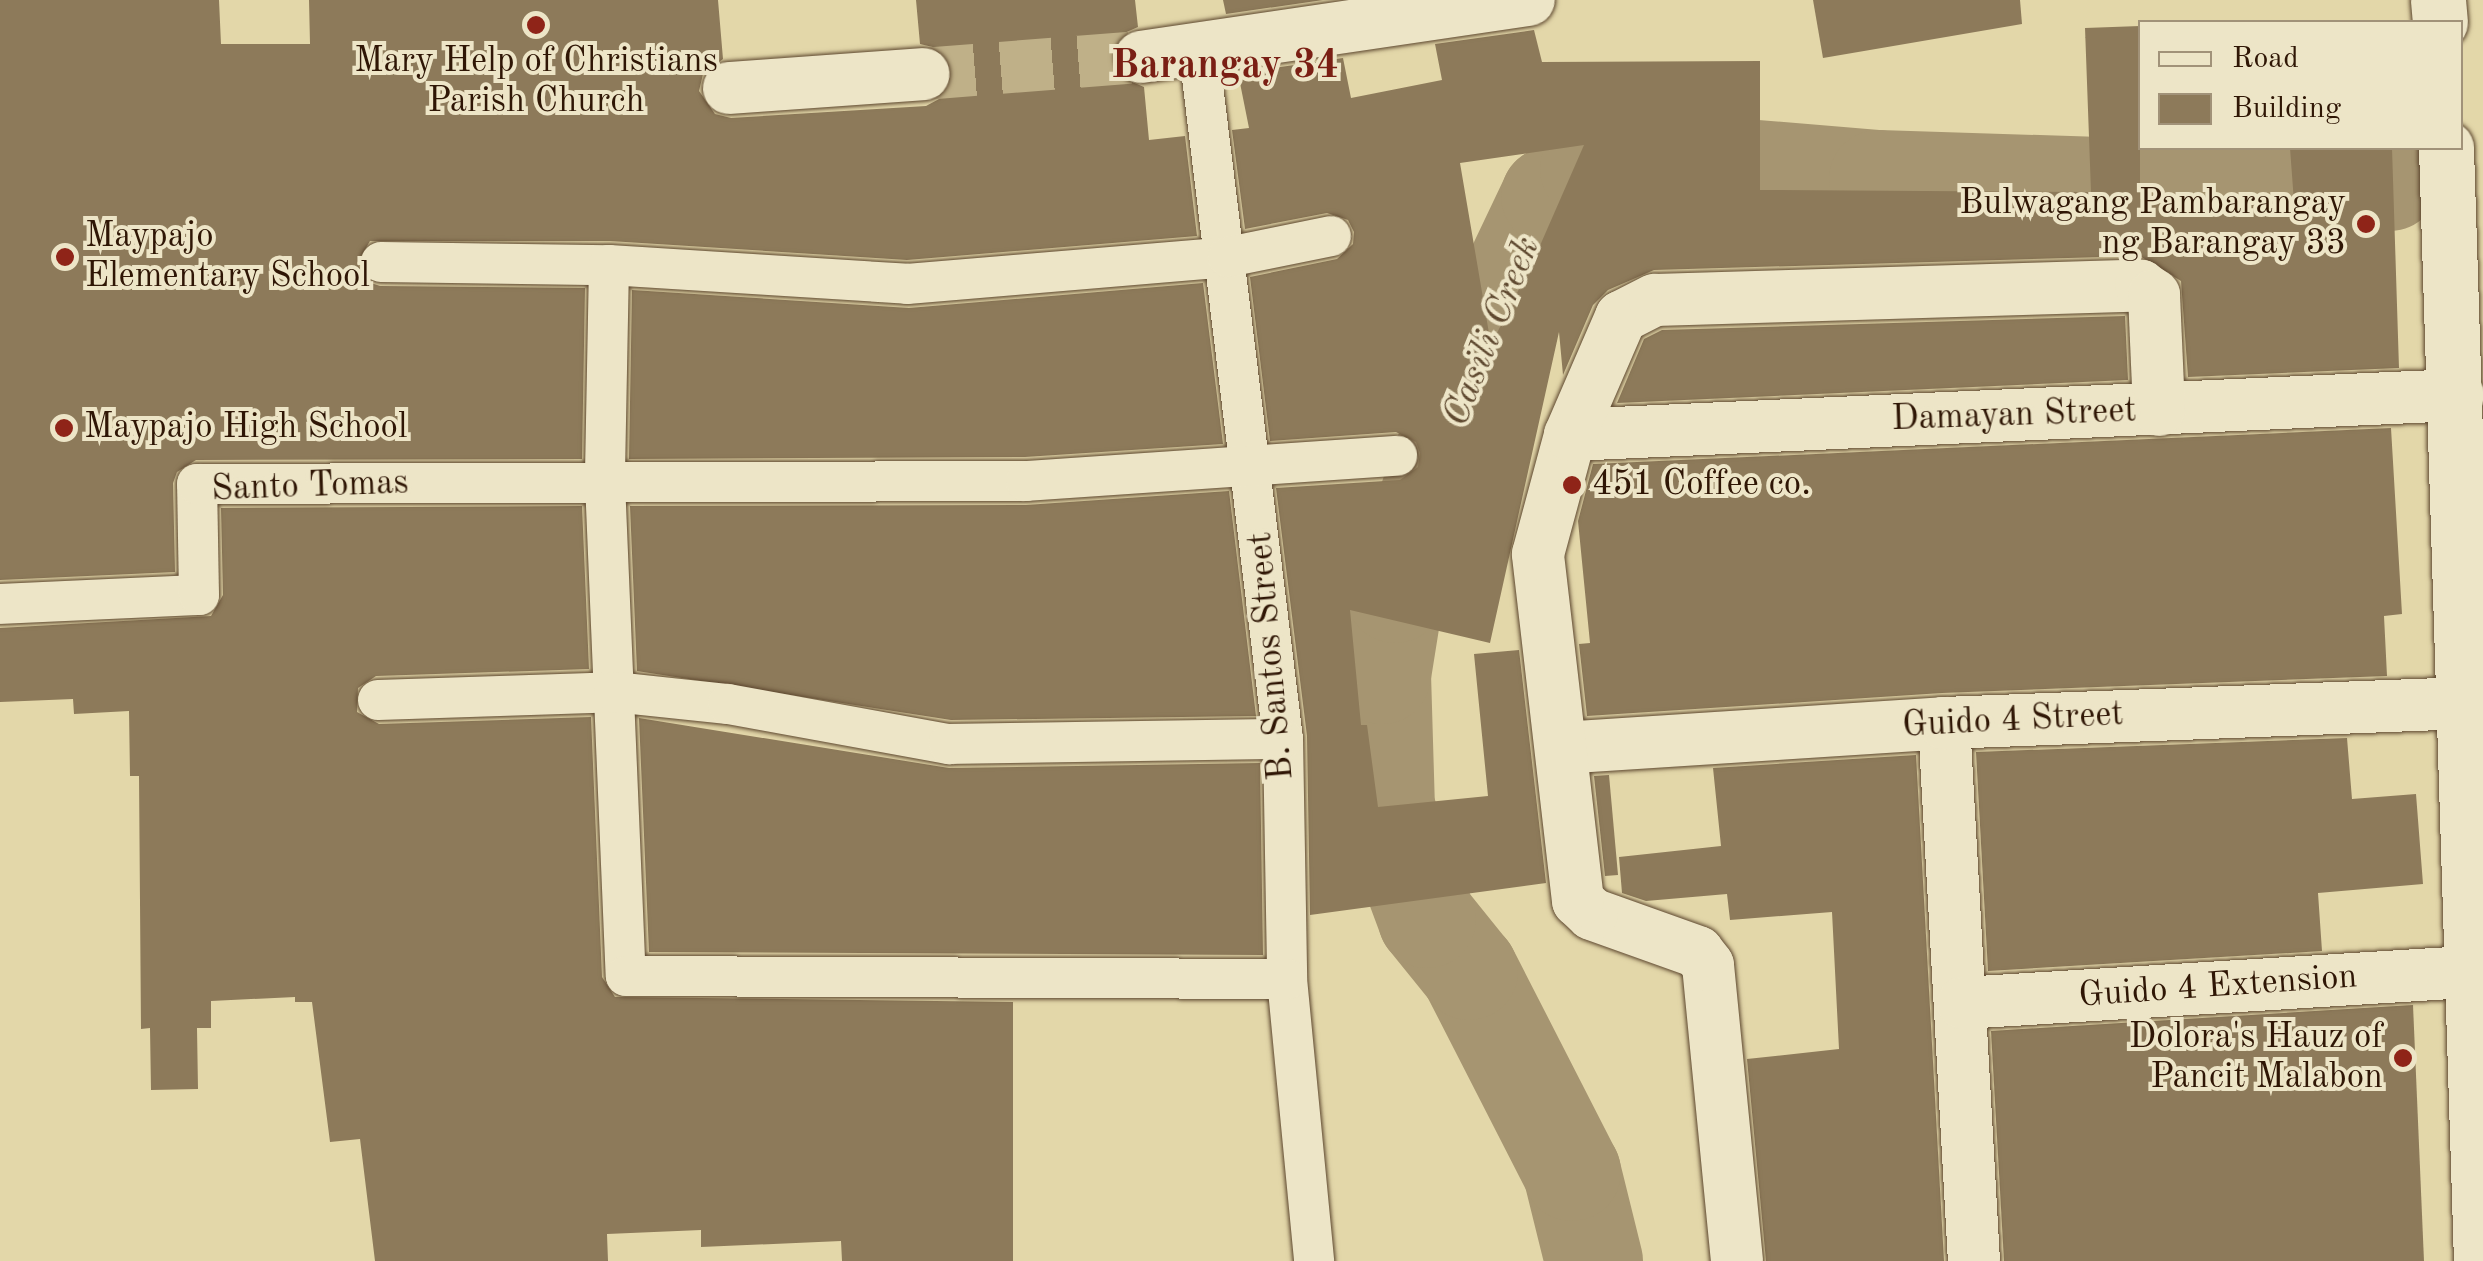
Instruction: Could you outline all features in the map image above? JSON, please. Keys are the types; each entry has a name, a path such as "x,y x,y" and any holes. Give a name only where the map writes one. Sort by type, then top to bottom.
{"main road":[{"path":"2447,165 2472,584 2466,703 2478,972 2481,1261"}],"street":[{"path":"1141,57 1200,53 1529,0"},
{"name":"B. Santos Street","path":"1200,53 1254,469 1283,739 1287,979 1314,1261"},
{"path":"729,88 923,74"},
{"path":"381,262 609,264 907,284 1228,257 1330,236"},
{"path":"609,264 606,482 626,976 1287,979"},
{"path":"1737,1261 1708,965 1689,947 1584,910 1560,748 1538,554 1570,435 1620,317 1639,302 1692,298 2141,286 2154,295 2159,410"},
{"name":"Damayan Street","path":"1570,435 2458,396"},
{"path":"606,482 1026,481 1254,469 1397,456"},
{"name":"Santo Tomas","path":"0,604 199,595 197,484 606,482"},
{"path":"378,700 614,692 728,704 949,744 1283,739"},
{"name":"Guido 4 Street","path":"1560,748 1944,723 2466,703"},
{"path":"1944,723 1964,1004 1974,1261"},
{"name":"Guido 4 Extension","path":"1964,1004 2478,972"}],"building":[{"path":"0,0 219,0 221,44 310,44 309,0 718,0 723,59 703,74 699,91 715,114 731,118 926,106 939,99 953,71 937,48 920,44 916,0 1135,0 1138,27 1122,34 1112,62 1118,76 1144,87 1149,140 1185,136 1197,236 907,260 610,241 370,241 357,263 368,282 380,286 585,288 582,459 196,460 177,472 173,483 175,572 0,580"},
{"path":"1223,0 1323,0 1226,14"},
{"path":"1813,0 2020,0 2022,24 1823,58"},
{"path":"2138,26 2140,199 2167,198 2167,205 2294,202 2290,150 2392,150 2399,368 2188,377 2181,281 2140,256 1654,270 1608,290 1593,305 1563,375 1559,332 1490,643 1350,610 1361,725 1367,725 1378,807 1488,796 1474,654 1519,650 1546,883 1310,915 1307,736 1276,488 1400,480 1418,467 1420,453 1416,442 1396,432 1270,441 1250,277 1337,259 1353,244 1354,232 1348,220 1327,213 1245,229 1232,130 1249,128 1238,73 1343,58 1351,98 1442,80 1435,44 1534,30 1542,62 1760,61 1760,190 2091,192 2085,28","holes":["1584,145 1535,257 1491,345 1460,163"]},
{"path":"1203,283 1223,444 1025,457 629,459 632,290 909,308"},
{"path":"2125,316 2128,380 1617,403 1644,339 1662,330"},
{"path":"2391,428 2402,614 2384,616 2387,676 1942,693 1587,716 1579,644 1590,643 1578,521 1593,464"},
{"path":"1229,491 1256,716 951,720 637,671 630,506 1026,505"},
{"path":"582,506 589,669 376,676 358,688 357,712 379,724 591,717 602,977 615,997 1013,1002 1013,1261 842,1261 841,1241 701,1247 701,1230 607,1234 608,1261 375,1261 360,1139 330,1142 312,1002 295,1002 295,997 211,1001 211,1028 197,1028 198,1089 151,1090 150,1028 141,1029 139,776 130,776 129,711 74,714 73,699 0,702 0,628 211,616 223,595 221,508"},
{"path":"639,718 949,768 1260,763 1263,955 649,952"},
{"path":"2347,738 2352,799 2416,794 2423,884 2318,893 2322,951 1988,971 1976,752"},
{"path":"1916,755 1944,1261 1766,1261 1747,1059 1839,1049 1832,912 1730,920 1727,894 1646,901 1622,893 1619,857 1721,846 1713,768"},
{"path":"1609,775 1618,875 1605,876 1594,776"},
{"path":"2413,1005 2424,1261 2004,1261 1991,1031"}],"waterway":[{"name":"Casili Creek","path":"1594,1261 1572,1172 1469,971 1427,919 1386,809 1382,675 1395,594 1486,331 1550,196 1589,169 1684,163 1878,179 2162,188 2390,182"}],"tunnel":[{"path":"923,74 1141,57"}],"place":[{"name":"Mary Help of Christians Parish Church","path":"536,25"},
{"name":"Bulwagang Pambarangay ng Barangay 33","path":"2366,224"},
{"name":"Maypajo Elementary School","path":"65,257"},
{"name":"Maypajo High School","path":"64,428"},
{"name":"451 Coffee co.","path":"1572,485"},
{"name":"Dolora's Hauz of Pancit Malabon","path":"2403,1058"}],"district":[{"name":"Barangay 34","path":"1225,67"}]}
